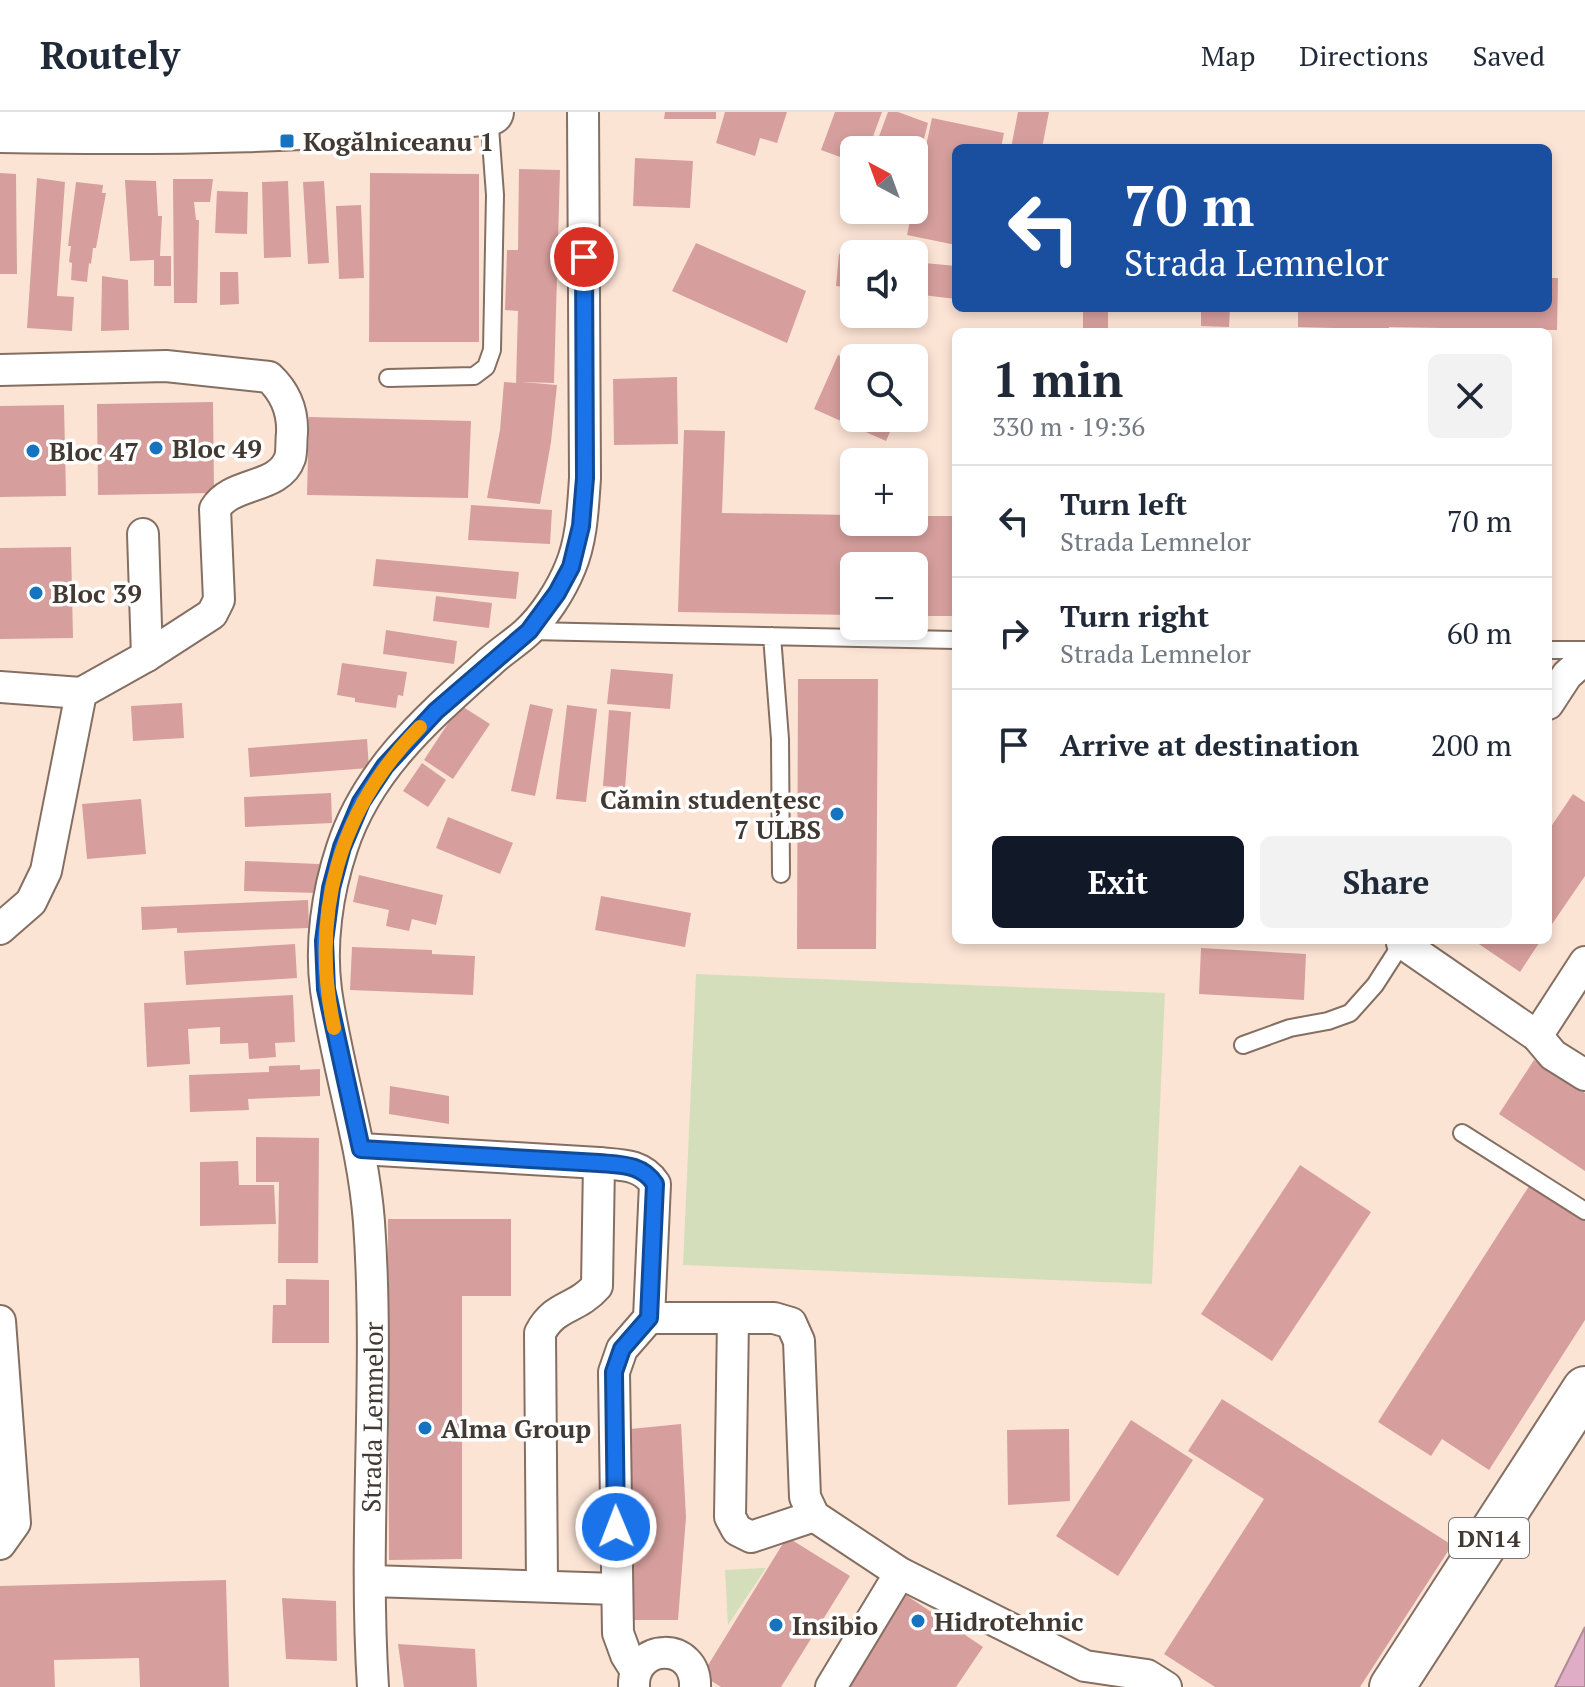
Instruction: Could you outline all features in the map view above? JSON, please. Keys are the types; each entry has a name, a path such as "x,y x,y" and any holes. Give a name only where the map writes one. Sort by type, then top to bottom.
{"main road":[{"path":"0,130 287,128 490,112"},
{"name":"DN14","path":"1392,1687 1585,1389"}],"street":[{"name":"Strada Lemnelor","path":"373,1687 369,1221 361,1149 326,989 324,941 331,888 342,847 361,802 385,766 404,743 529,631 557,593 571,567 581,526 585,478 583,112"},
{"path":"0,370 166,366 269,377 280,387 293,415 291,456 282,473 220,501 215,509 219,600 212,614 81,693 0,687"},
{"path":"143,534 147,656"},
{"path":"1552,698 1567,675 1585,659"},
{"path":"0,929 31,902 46,871 81,693"},
{"path":"1405,944 1537,1036 1553,1055 1585,1075"},
{"path":"1537,1036 1585,962"},
{"path":"361,1149 638,1167 649,1174 655,1184 649,1318 622,1349 614,1372 618,1633 635,1679"},
{"path":"542,1584 540,1333 548,1318 585,1300 597,1286 599,1163"},
{"path":"649,1318 774,1318 791,1323 799,1341 805,1497 814,1516 900,1573 1085,1666 1147,1675 1166,1687"},
{"path":"733,1319 730,1517 737,1530 751,1537 814,1516"},
{"path":"0,1321 2,1391 15,1523 0,1544"},
{"path":"831,1687 900,1573"},
{"path":"371,1581 542,1584 616,1589"},
{"path":"635,1679 643,1661 653,1654 665,1652 687,1661 694,1672 695,1687"}],"lane":[{"path":"388,378 474,376 486,367 492,350 495,195 490,112"},
{"path":"529,631 952,640"},
{"path":"772,636 780,739 781,874"},
{"path":"1552,650 1585,650"},
{"path":"1243,1045 1290,1028 1328,1021 1350,1013 1375,985 1401,944"},
{"path":"1462,1133 1585,1211"}],"green space":[{"path":"696,974 1165,993 1152,1284 683,1265"},
{"path":"766,1568 728,1625 725,1570"}],"shaded area":[{"path":"1585,1627 1585,1687 1555,1687"}],"building":[{"path":"665,112 716,112 716,119 664,119"},
{"path":"725,112 787,112 777,143 760,138 755,156 716,143"},
{"path":"835,112 882,112 873,136 840,136 840,157 821,150"},
{"path":"888,112 898,112 928,123 925,136 879,136"},
{"path":"1018,112 1049,112 1043,144 1012,144"},
{"path":"932,118 1004,133 1002,144 952,144 952,244 907,235 909,224 928,224 928,137"},
{"path":"635,158 693,161 690,208 633,206"},
{"path":"519,169 560,170 554,383 522,382 557,385 540,504 487,498 500,430 504,382 516,383 518,311 505,310 507,250 518,250"},
{"path":"0,173 16,174 17,274 0,274"},
{"path":"370,173 479,174 479,342 369,342"},
{"path":"37,178 65,182 57,296 74,297 72,331 27,328"},
{"path":"173,179 213,179 210,202 194,202 196,220 199,220 197,303 174,303"},
{"path":"125,180 156,181 158,216 162,216 160,256 171,256 171,286 154,286 154,260 130,261"},
{"path":"288,181 291,257 264,258 262,182"},
{"path":"324,181 329,263 308,264 303,182"},
{"path":"76,182 103,185 102,193 106,193 87,282 71,280 72,263 69,262"},
{"path":"217,191 248,192 247,234 215,233"},
{"path":"361,205 364,278 339,279 336,206"},
{"path":"696,243 806,291 787,343 672,291"},
{"path":"839,254 840,286 836,286"},
{"path":"928,263 952,266 952,299 928,296"},
{"path":"220,272 238,272 239,304 220,305"},
{"path":"102,276 128,280 129,330 101,331"},
{"path":"1552,278 1558,278 1557,330 1298,327 1298,312 1552,312"},
{"path":"1083,312 1108,312 1108,328 1083,328"},
{"path":"1201,312 1230,312 1229,327 1201,326"},
{"path":"838,355 840,356 840,421 814,409"},
{"path":"677,377 678,444 614,445 613,379"},
{"name":"Bloc 49","path":"213,402 214,493 98,495 97,404"},
{"name":"Bloc 47","path":"64,405 66,496 0,497 0,406"},
{"path":"309,417 471,421 468,498 307,495"},
{"path":"684,430 725,431 722,513 840,515 840,536 928,536 928,516 952,516 952,616 928,616 928,552 840,552 840,615 678,612"},
{"path":"866,432 890,432 886,441"},
{"path":"471,505 552,510 550,544 468,540"},
{"name":"Bloc 39","path":"71,547 73,638 0,639 0,548"},
{"path":"376,559 519,572 516,599 373,586"},
{"path":"436,596 492,603 489,628 433,621"},
{"path":"386,630 457,641 454,664 383,654"},
{"path":"342,663 407,672 403,696 398,695 396,708 355,702 355,698 337,695"},
{"path":"611,669 673,674 670,709 607,704"},
{"name":"Cămin studențesc 7 ULBS","path":"798,679 878,679 876,949 797,949"},
{"path":"182,703 184,738 133,741 131,706"},
{"path":"530,704 553,709 535,796 511,791"},
{"path":"460,705 490,724 453,779 424,760"},
{"path":"567,705 597,709 586,802 556,799"},
{"path":"609,710 631,712 625,788 603,786"},
{"path":"367,739 369,768 250,777 248,748"},
{"path":"422,763 446,780 428,807 403,791"},
{"path":"331,793 332,823 245,827 244,797"},
{"path":"1573,794 1585,802 1585,876 1552,924 1552,825"},
{"path":"141,799 146,854 87,859 82,804"},
{"path":"448,817 513,843 500,874 436,848"},
{"path":"245,861 319,864 318,893 244,891"},
{"path":"359,875 443,895 436,925 412,919 409,931 386,926 389,910 353,902"},
{"path":"601,896 691,913 685,947 595,930"},
{"path":"308,900 309,928 177,933 177,928 142,930 141,907"},
{"path":"295,944 297,978 186,985 184,951"},
{"path":"1479,944 1538,944 1520,972"},
{"path":"352,947 432,950 432,954 475,956 473,995 350,990"},
{"path":"1201,948 1306,954 1304,1000 1199,994"},
{"path":"293,995 295,1042 275,1043 276,1057 249,1059 248,1043 220,1044 220,1027 188,1029 190,1064 147,1067 144,1003"},
{"path":"1534,1060 1585,1093 1585,1171 1499,1114"},
{"path":"300,1065 300,1070 320,1069 320,1096 248,1099 249,1110 190,1112 189,1075 269,1072 269,1066"},
{"path":"390,1086 449,1096 449,1124 389,1114"},
{"path":"256,1137 319,1138 318,1263 278,1263 279,1182 256,1182"},
{"path":"238,1161 239,1185 274,1185 276,1224 200,1226 200,1162"},
{"path":"1300,1165 1371,1212 1272,1361 1201,1314"},
{"path":"1531,1183 1585,1218 1585,1320 1489,1470 1442,1439 1431,1456 1378,1422"},
{"name":"Alma Group","path":"388,1219 511,1219 511,1296 462,1296 462,1559 389,1560"},
{"path":"286,1279 329,1280 329,1343 272,1343 273,1305 286,1305"},
{"path":"1222,1399 1452,1545 1360,1687 1215,1687 1164,1654 1264,1499 1188,1451"},
{"path":"1131,1420 1193,1460 1118,1576 1056,1536"},
{"path":"681,1424 686,1517 678,1620 626,1620 620,1430"},
{"path":"1069,1429 1070,1501 1008,1505 1007,1430"},
{"name":"Insibio","path":"787,1537 850,1576 781,1687 721,1687 702,1675"},
{"path":"226,1580 229,1687 140,1687 139,1658 54,1660 55,1687 0,1687 0,1586"},
{"name":"Hidrotehnic","path":"906,1595 983,1647 956,1687 849,1687"},
{"path":"282,1598 336,1601 337,1661 286,1659"},
{"path":"398,1644 475,1649 477,1687 404,1687"}],"slow traffic":[{"path":"334,1028 326,989 324,941 331,888 342,847 361,802 385,766 420,727"}],"place":[{"name":"Kogălniceanu 1","path":"287,141"},
{"name":"Bloc 49","path":"156,448"},
{"name":"Bloc 47","path":"33,451"},
{"name":"Bloc 39","path":"36,593"},
{"name":"Cămin studențesc 7 ULBS","path":"837,814"},
{"name":"Alma Group","path":"425,1428"},
{"name":"Hidrotehnic","path":"918,1621"},
{"name":"Insibio","path":"776,1625"}],"route":[{"path":"584,257 585,478 581,526 571,567 557,593 529,631 436,711 404,743 361,802 342,847 331,888 324,941 326,989 361,1149 638,1167 649,1174 655,1184 649,1318 622,1349 614,1372 616,1527"}]}
